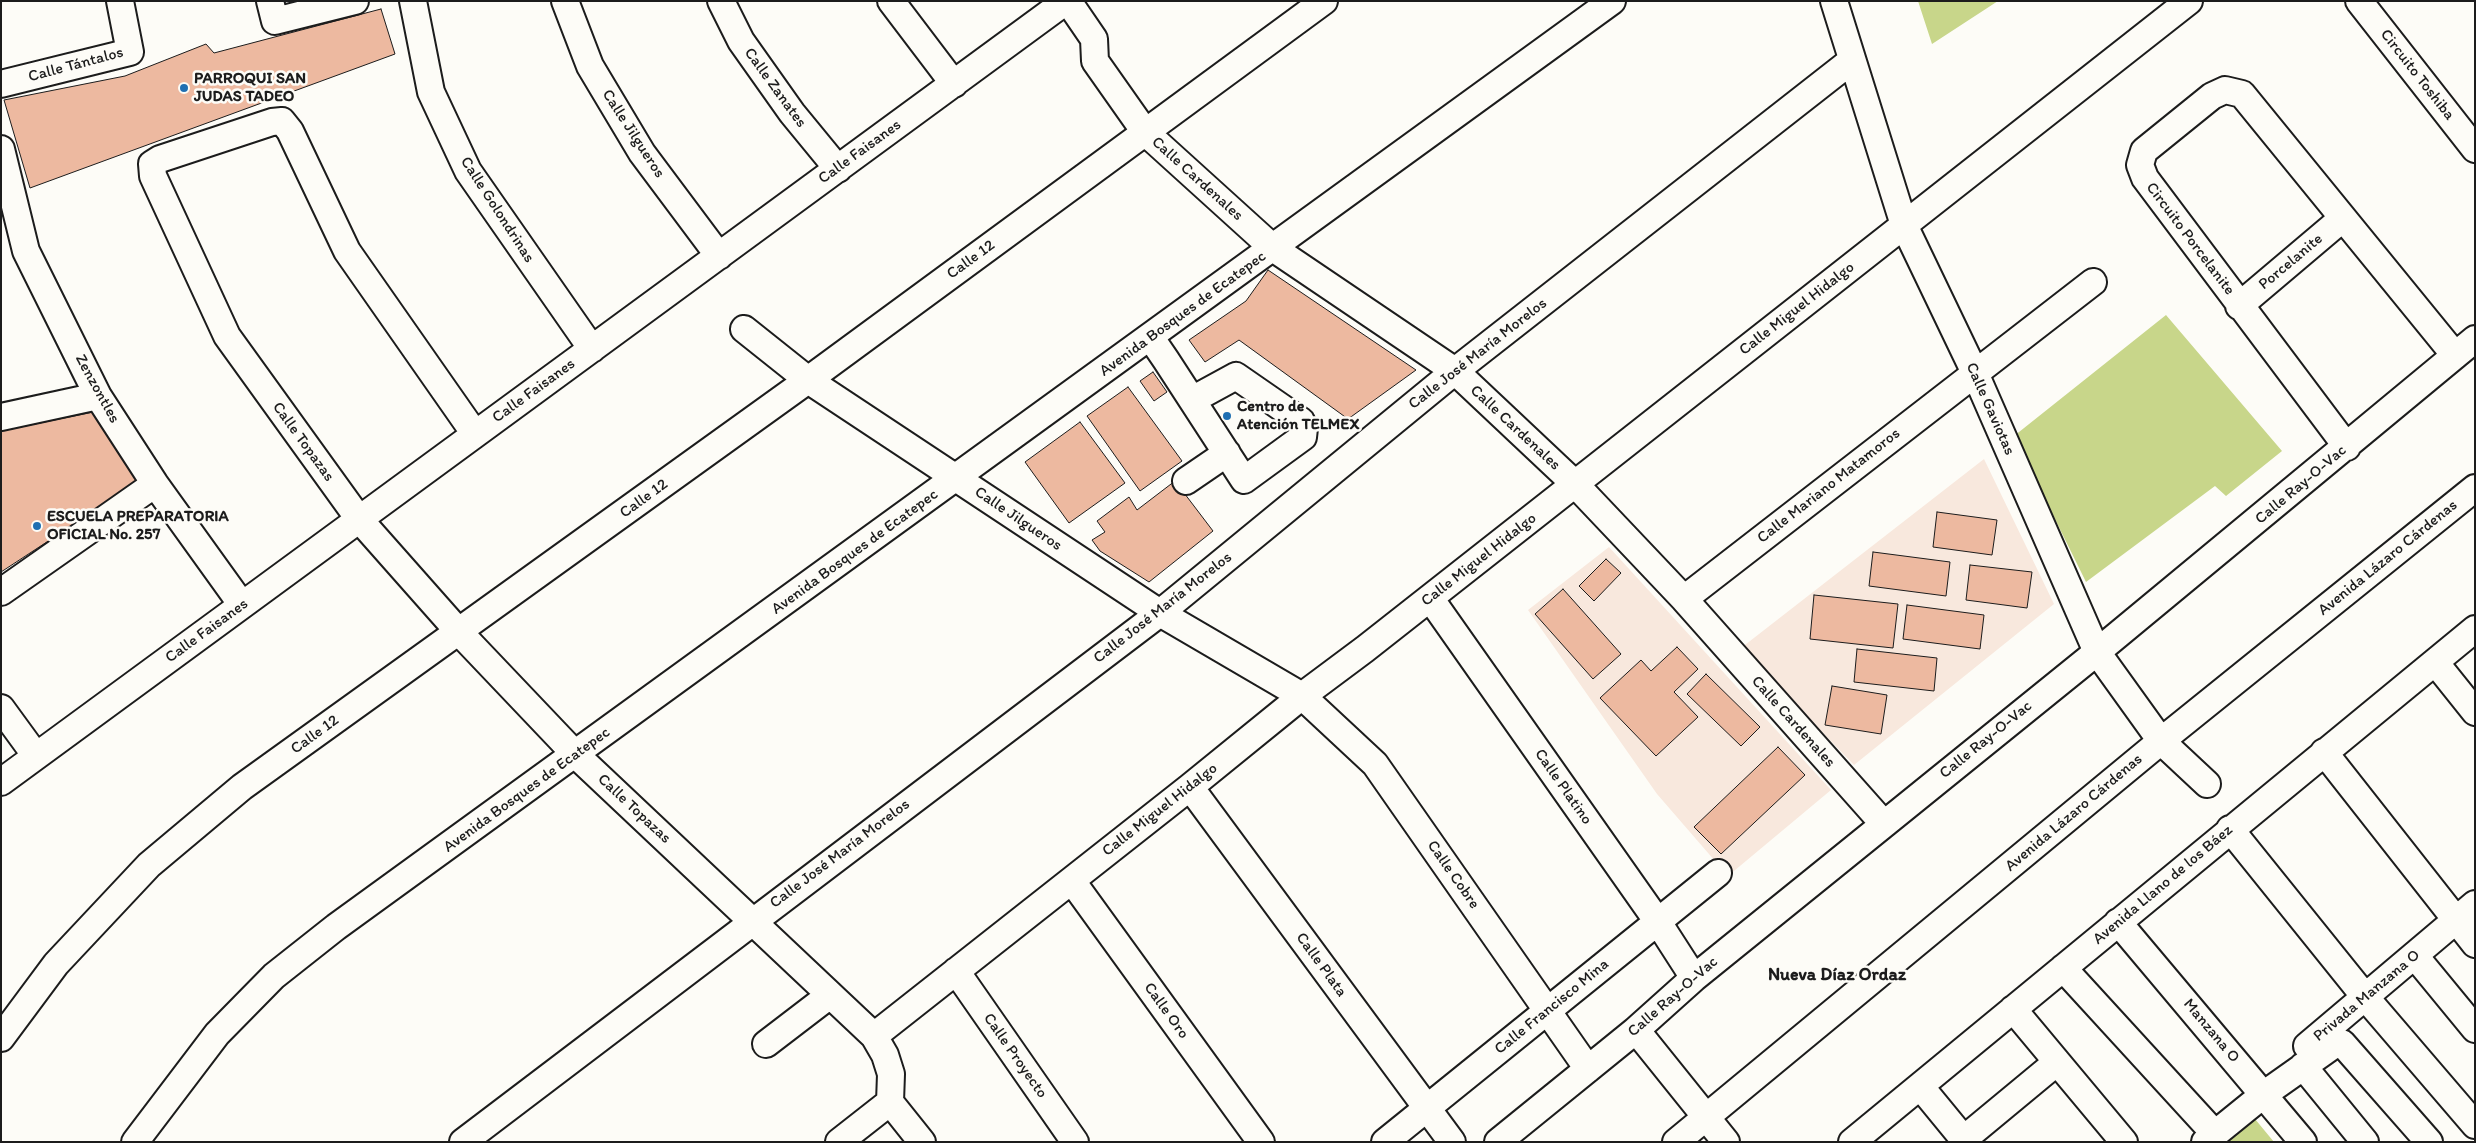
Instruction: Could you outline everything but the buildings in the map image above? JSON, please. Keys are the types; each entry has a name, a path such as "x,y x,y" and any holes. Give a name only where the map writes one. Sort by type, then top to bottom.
{"street":[{"name":"Calle Tántalos","path":"1,84 130,52 120,1"},
{"path":"270,1 275,21 355,1"},
{"name":"Calle Golondrinas","path":"414,1 431,92 468,171 592,349"},
{"name":"Calle Jilgueros","path":"565,1 590,66 642,153 719,256"},
{"name":"Calle Zanates","path":"721,1 741,41 792,113 838,169"},
{"path":"891,1 954,84"},
{"name":"Calle Faisanes","path":"1,782 1067,1"},
{"name":"Calle Cardenales","path":"1067,1 1094,50 1145,132 1273,248 1455,371 1575,484 1684,599 1883,823"},
{"name":"Calle 12","path":"1,1038 56,964 148,865 242,788 808,380 1324,1"},
{"name":"Avenida Bosques de Ecatepec","path":"135,1142 217,1034 274,976 336,927 957,479 1612,1"},
{"name":"Calle Gaviotas","path":"1834,1 1851,61 1904,224 1975,373 2097,652 2161,741 2207,784"},
{"name":"Calle Miguel Hidalgo","path":"874,1036 1190,788 1302,696 1430,598 2189,1"},
{"name":"Circuito Toshiba","path":"2359,1 2475,148"},
{"name":"Calle José María Morelos","path":"463,1142 1160,613 1455,371 1851,61"},
{"name":"Circuito Porcelanite","path":"2347,446 2239,306 2145,178 2140,164 2144,151 2212,96 2225,90 2242,94 2454,354"},
{"name":"Calle Topazas","path":"475,434 347,251 290,131 282,121 272,122 160,159 152,164 154,176 227,336 359,519 459,632 576,755 874,1036"},
{"name":"Zenzontles","path":"1,149 26,251 98,396 155,484 242,605"},
{"name":"Porcelanite","path":"2239,306 2343,218"},
{"name":"Calle Mariano Matamoros","path":"1684,599 2093,282"},
{"name":"Calle Jilgueros","path":"744,329 808,380 1160,613 1302,696"},
{"path":"1151,338 1244,480 1303,436 1304,428 1301,421 1236,376 1192,400"},
{"name":"Calle Ray-O-Vac","path":"1498,1142 1636,1030 1694,978 1883,823 2097,652 2347,446 2454,354 2475,339"},
{"path":"1,417 98,396"},
{"path":"1186,481 1227,453"},
{"path":"1,592 155,484"},
{"name":"Avenida Lázaro Cárdenas","path":"1676,1142 2161,741 2475,488"},
{"name":"Calle Platino","path":"1430,598 1658,922 1694,978"},
{"name":"Avenida Llano de los Báez","path":"1852,1142 2475,629"},
{"path":"2435,662 2475,712"},
{"name":"Calle Cobre","path":"1302,696 1375,764 1588,1069"},
{"path":"1,708 36,756"},
{"path":"2324,752 2466,912 2475,944"},
{"name":"Calle Plata","path":"1190,788 1452,1142"},
{"path":"2230,829 2366,998 2475,1125"},
{"name":"Calle Francisco Mina","path":"1385,1142 1718,873"},
{"name":"Calle Oro","path":"1072,880 1261,1142"},
{"name":"Privada Manzana O","path":"2260,1090 2466,912"},
{"name":"Manzana O","path":"2118,922 2303,1142"},
{"path":"2415,956 2475,1029"},
{"path":"2063,968 2210,1138 2260,1090 2303,1066 2332,1044 2342,1043 2428,1142"},
{"name":"Calle Proyecto","path":"956,971 1075,1142"},
{"path":"766,1044 830,995"},
{"path":"2013,1009 2124,1142"},
{"path":"1636,1030 1726,1142"},
{"path":"874,1036 885,1055 891,1074 890,1102 922,1142"},
{"path":"1920,1086 1965,1141 2057,1062"},
{"path":"2303,1066 2365,1142"},
{"path":"839,1142 890,1102"}],"shaded area":[{"path":"1984,459 2054,604 1854,765 1741,648"},
{"path":"1609,547 1831,790 1728,876 1657,794 1528,610"}],"green space":[{"path":"1918,1 1998,1 1932,44"},
{"path":"2166,315 2282,451 2226,496 2215,486 2086,582 2014,436"},
{"path":"2255,1119 2274,1142 2228,1142"}],"place":[{"name":"PARROQUI SAN JUDAS TADEO","path":"184,88"},
{"name":"Centro de Atención TELMEX","path":"1227,416"},
{"name":"ESCUELA PREPARATORIA OFICIAL No. 257","path":"37,526"}],"district":[{"name":"Nueva Díaz Ordaz","path":"1837,975"}]}
